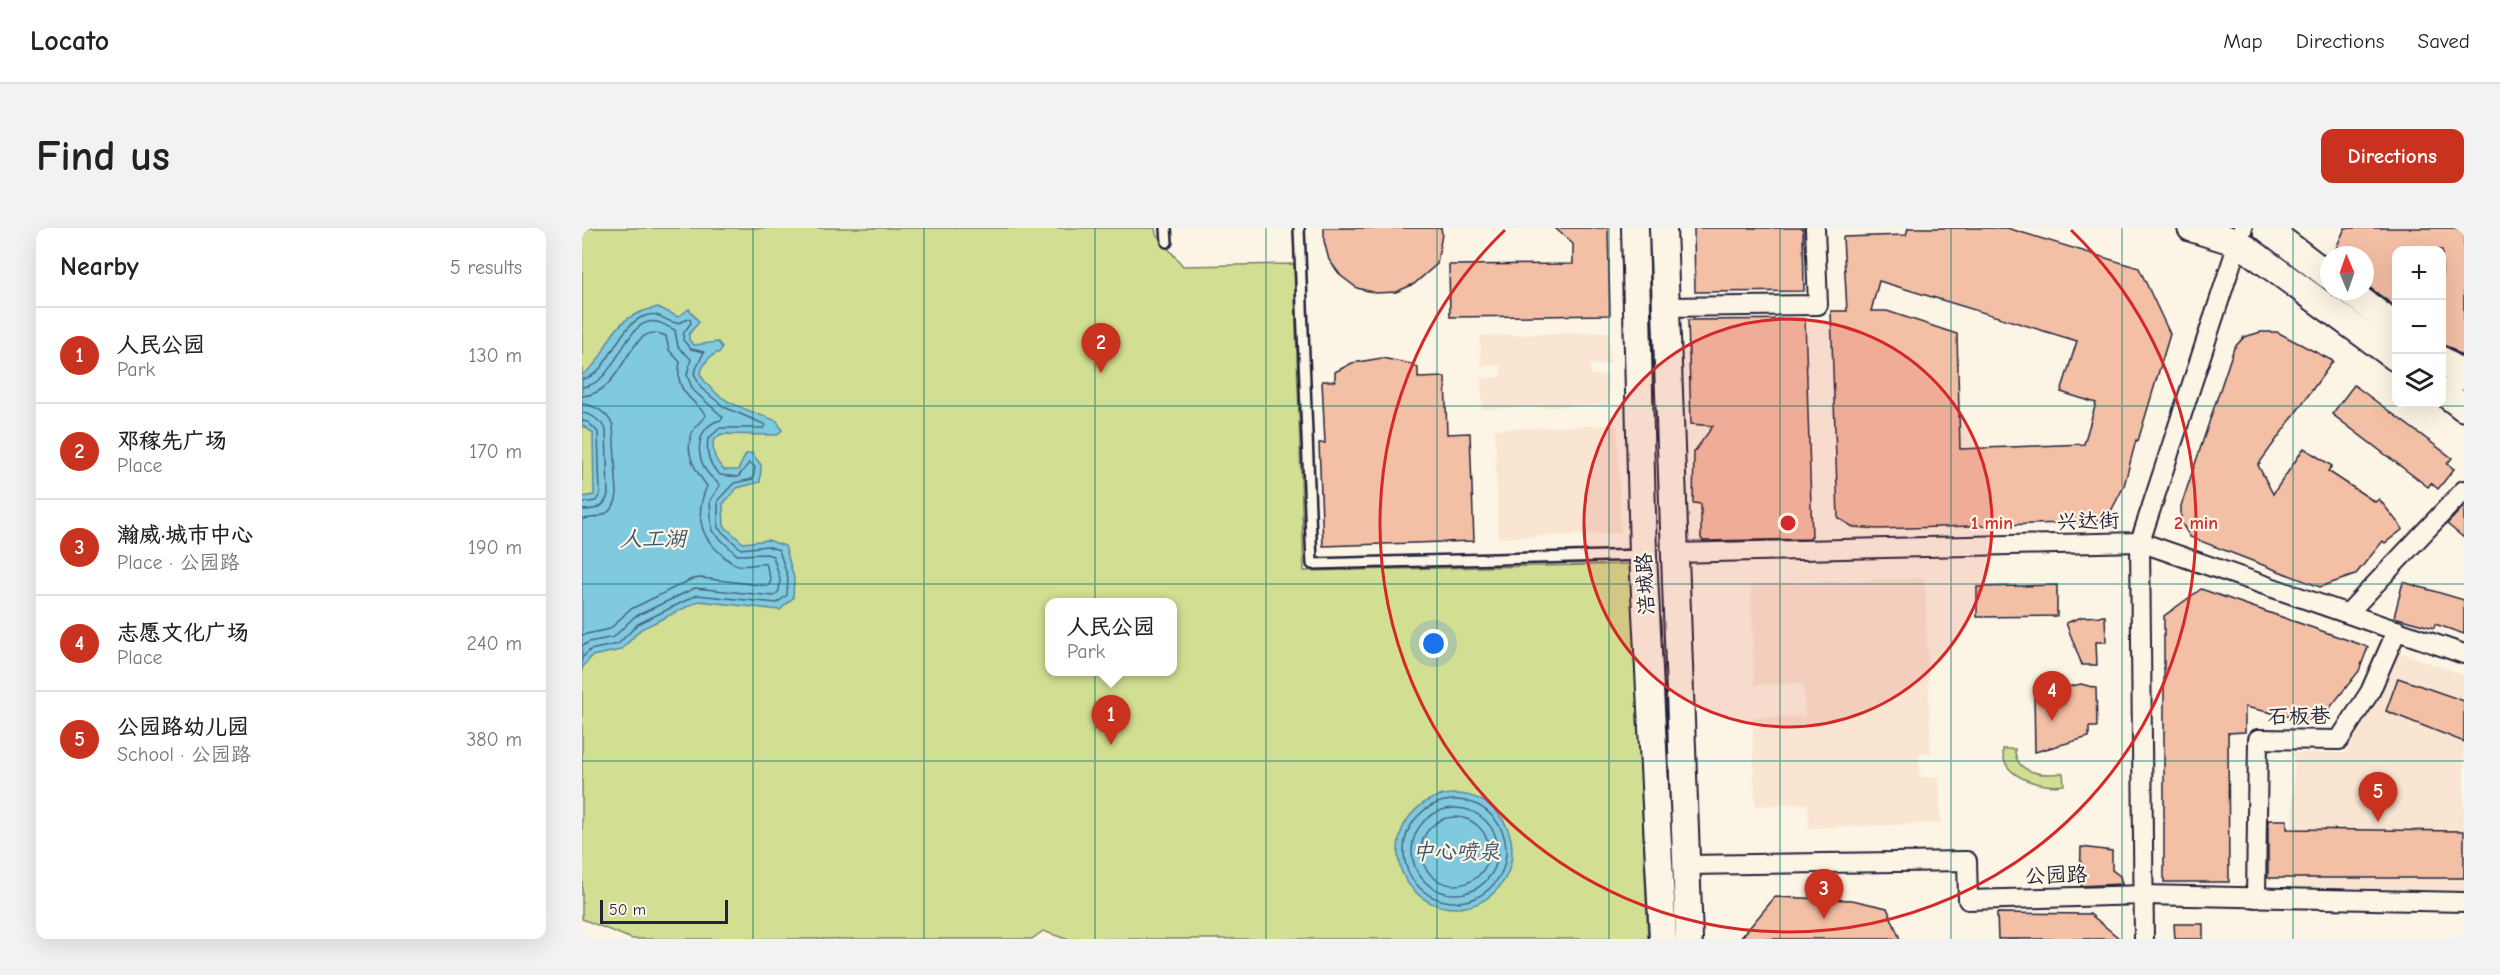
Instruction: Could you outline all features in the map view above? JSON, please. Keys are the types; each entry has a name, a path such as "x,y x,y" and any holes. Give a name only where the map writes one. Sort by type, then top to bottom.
{"street":[{"name":"涪城路","path":"1635,228 1643,555 1664,939"},
{"name":"涪城路","path":"1663,228 1689,939"},
{"path":"1665,307 1818,305 1815,228"},
{"path":"2191,228 2241,236 2392,354"},
{"path":"2266,228 2320,269"},
{"path":"2144,939 2140,542 2241,236"},
{"path":"2361,300 2392,323"},
{"path":"2446,363 2464,377"},
{"path":"2446,395 2464,408"},
{"path":"2348,613 2464,490"},
{"name":"兴达街","path":"1675,553 2140,542 2464,654"},
{"name":"石板巷","path":"2256,898 2258,739 2339,740 2370,692 2397,630"},
{"name":"公园路","path":"1687,865 1967,861 1968,900 2144,895 2464,902"}],"lane":[{"path":"1166,228 1167,242"},
{"path":"1299,228 1312,564 1643,555"}],"shaded area":[{"path":"1609,332 1610,364 1590,365 1591,375 1608,375 1610,405 1482,409 1481,378 1501,377 1500,365 1481,366 1480,336"},
{"path":"1617,425 1621,533 1498,538 1495,429"},
{"path":"1925,578 1931,753 1919,754 1920,777 1939,777 1941,823 1809,828 1808,804 1755,806 1752,718 1805,716 1803,683 1754,685 1751,584"},
{"path":"2396,651 2464,675 2464,892 2291,890 2294,753 2345,753 2379,697"}],"green space":[{"path":"582,228 1155,228 1156,234 1183,266 1294,264 1304,571 1631,564 1648,939 1066,939 1043,931 1032,939 632,939 582,919"},
{"path":"2003,749 2015,749 2020,764 2032,772 2063,773 2064,785 2034,783 2015,774 2004,759"}],"water":[{"name":"人工湖","path":"658,307 678,317 689,309 699,322 689,334 689,340 694,345 718,342 722,347 720,352 713,355 703,366 700,374 707,384 724,399 777,421 782,430 777,435 721,434 713,441 713,446 714,454 724,470 738,470 746,454 752,453 761,465 760,482 737,488 723,504 724,526 743,543 768,540 785,546 794,578 793,598 780,610 699,601 641,629 621,650 592,656 582,668 582,497 594,495 593,433 582,425 582,375 595,364 620,325 640,312"},
{"name":"中心喷泉","path":"1455,794 1477,799 1495,811 1507,829 1512,851 1507,873 1495,891 1477,903 1455,908 1433,903 1415,891 1403,873 1398,851 1403,829 1415,811 1433,799"}],"building":[{"path":"1324,228 1441,228 1437,264 1414,284 1396,292 1376,293 1357,288 1341,276 1329,260 1324,241"},
{"path":"1555,228 1608,228 1610,315 1450,317 1449,265 1573,264 1573,244"},
{"path":"1694,228 1803,228 1804,291 1695,292"},
{"path":"1908,228 2007,228 2139,268 2170,334 2138,441 2136,440 2124,486 2109,515 2095,522 1878,529 1853,527 1838,518 1831,311 1847,311 1843,237 1906,235","holes":["1879,281 2077,341 2061,392 2096,403 2084,444 1960,449 1957,334 1887,311 1871,311"]},
{"path":"2345,228 2464,228 2464,358 2446,346 2446,246 2392,246 2392,304 2374,291 2374,246 2337,246"},
{"path":"1805,319 1812,536 1810,539 1703,541 1701,538 1701,504 1693,503 1694,452 1713,426 1691,424 1688,320"},
{"path":"2261,332 2277,332 2333,361 2258,465 2273,494 2304,448 2332,466 2328,471 2375,502 2379,499 2403,529 2385,543 2383,541 2355,575 2320,587 2190,537 2181,522 2181,506 2234,348 2244,337"},
{"path":"1382,358 1411,364 1418,368 1418,378 1445,377 1447,434 1470,433 1474,541 1323,546 1319,443 1325,443 1322,381 1335,381 1335,372 1352,363"},
{"path":"2354,385 2452,458 2447,464 2454,469 2438,489 2431,483 2428,487 2332,414"},
{"path":"2464,506 2464,538 2447,524"},
{"path":"2403,582 2464,600 2464,634 2435,624 2434,628 2394,617"},
{"path":"2057,585 2057,616 1977,617 1977,587"},
{"path":"2201,589 2368,647 2359,671 2318,723 2245,707 2245,732 2228,733 2229,882 2164,882 2164,616"},
{"path":"2105,616 2106,642 2096,642 2097,665 2082,665 2066,623 2082,617"},
{"path":"2398,678 2464,701 2464,742 2386,711"},
{"path":"2081,684 2096,688 2097,727 2089,727 2089,737 2035,752 2034,694"},
{"path":"2268,820 2287,820 2287,829 2464,831 2464,878 2268,878"},
{"path":"2081,847 2112,851 2112,870 2120,876 2122,884 2080,886"},
{"path":"1775,897 1852,900 1887,908 1900,939 1740,939"},
{"path":"1997,913 2090,914 2120,939 1998,939"},
{"path":"2174,924 2203,924 2203,939 2175,939"}],"place":[{"name":"邓稼先广场","path":"1101,373"},
{"name":"志愿文化广场","path":"2052,721"},
{"name":"人民公园","path":"1111,745"},
{"name":"公园路幼儿园","path":"2378,822"},
{"name":"瀚威·城市中心","path":"1824,919"}]}
